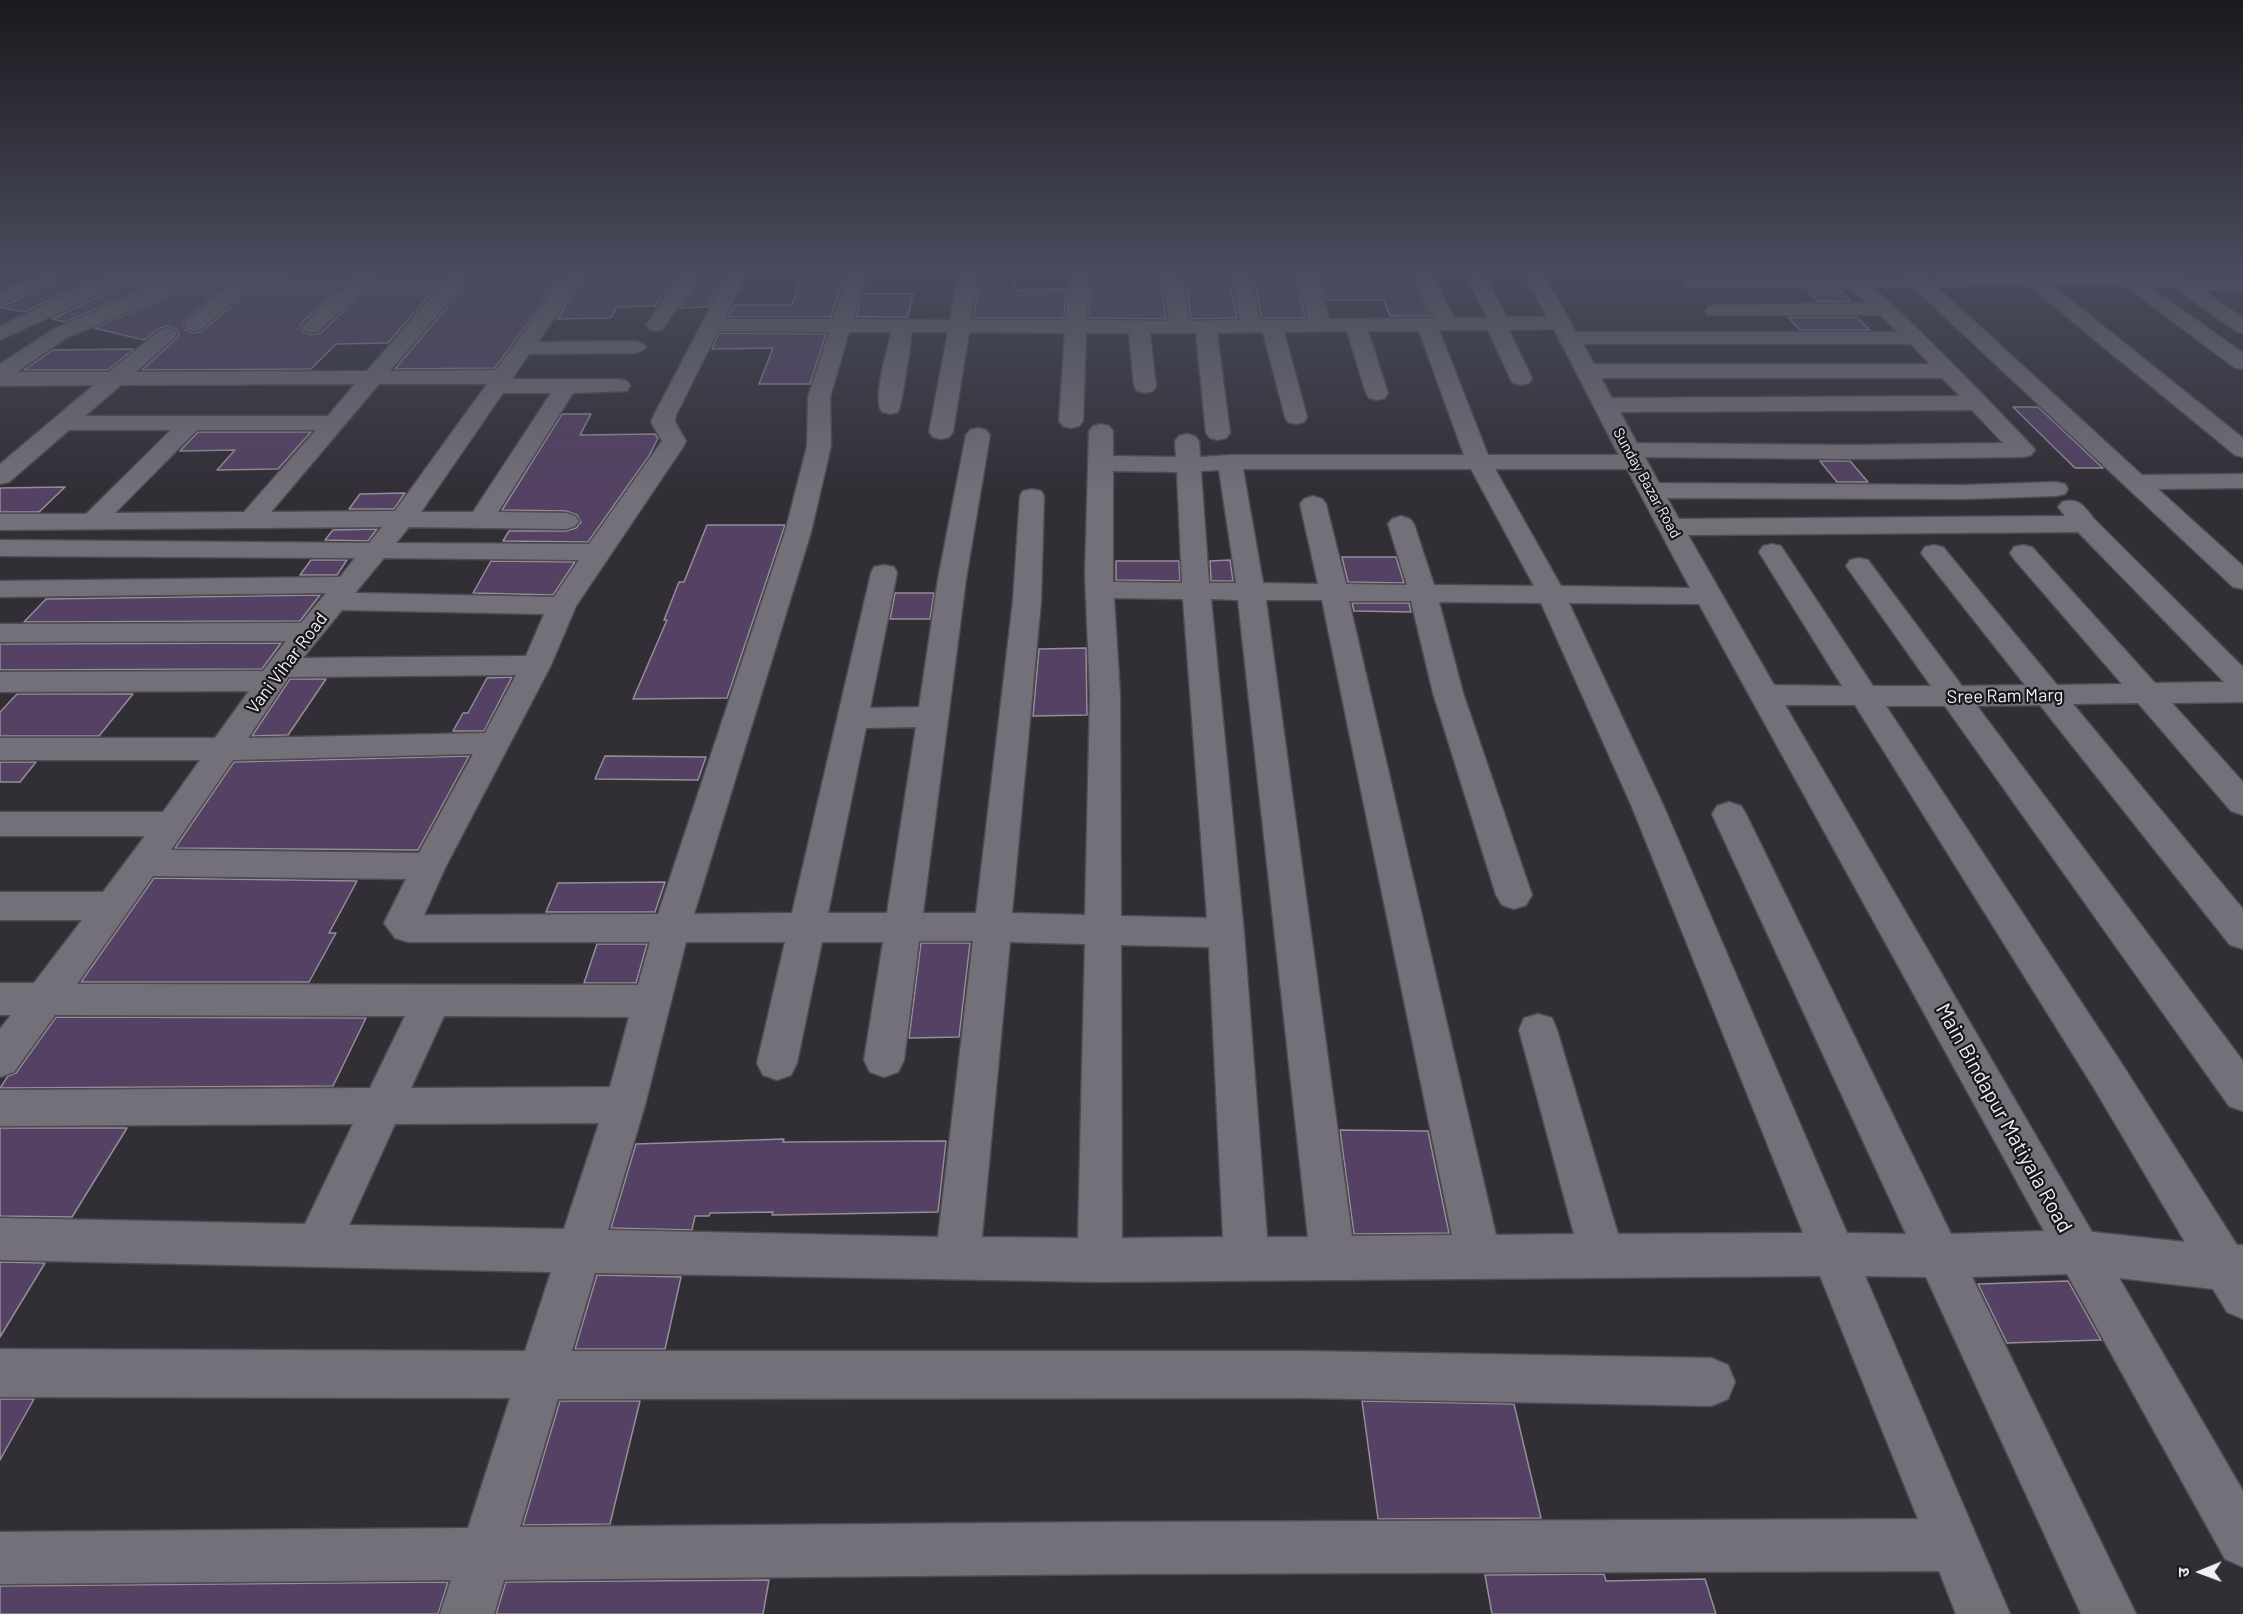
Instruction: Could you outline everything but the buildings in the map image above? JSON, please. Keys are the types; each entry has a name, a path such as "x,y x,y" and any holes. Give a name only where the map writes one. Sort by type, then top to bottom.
{"street":[{"path":"0,374 42,345"},
{"path":"4,469 63,423 154,345"},
{"path":"250,520 401,345"},
{"name":"Vani Vihar Road","path":"0,1060 172,824 275,675 402,519 524,345"},
{"path":"701,345 663,422 674,441 671,447 562,606 536,665 429,867 402,923 408,928 992,927 1226,933"},
{"path":"467,1614 625,1105 671,927 798,532 819,446 819,397 835,345"},
{"path":"890,407 891,386 899,345"},
{"path":"941,432 957,345"},
{"path":"1079,345 1091,439 1105,695 1100,1260"},
{"path":"1140,345 1145,386"},
{"path":"1206,345 1206,450 1196,591 1226,933 1246,1259"},
{"path":"1268,345 1296,417"},
{"path":"1362,345 1377,393"},
{"path":"1443,345 1479,462 1551,593 1648,807 1983,1614"},
{"path":"1507,345 1521,378"},
{"name":"Sunday Bazar Road","path":"1574,345 1604,405 1628,428 1631,456 1708,596 1766,695"},
{"path":"1924,345 1980,403 2085,524 2243,684"},
{"path":"1988,345 2243,581"},
{"path":"2115,345 2243,450"},
{"path":"2217,345 2243,363"},
{"path":"522,348 635,348"},
{"path":"1587,371 1948,371"},
{"path":"0,379 374,377 566,386 619,386"},
{"path":"480,521 566,386"},
{"path":"1604,405 1980,403"},
{"path":"63,423 333,423"},
{"path":"92,522 191,423"},
{"path":"1971,429 2010,439"},
{"path":"884,1060 952,579 978,435"},
{"path":"1091,439 1206,450 1479,462 2010,439"},
{"path":"1206,450 1251,591 1333,1258"},
{"path":"2215,481 2243,506"},
{"path":"2135,482 2243,481"},
{"path":"1650,490 1965,492 2056,489"},
{"path":"958,1259 1027,600 1032,496"},
{"path":"1313,504 1479,1257"},
{"path":"0,522 402,519 566,521"},
{"path":"1401,524 1423,592 1448,693 1514,895"},
{"path":"1671,527 2085,524"},
{"path":"0,548 597,552"},
{"path":"1772,552 2237,1277"},
{"path":"1934,553 2243,935"},
{"path":"2023,554 2243,803"},
{"path":"1859,566 2243,1093"},
{"path":"777,1063 884,573"},
{"path":"0,589 340,593 562,606"},
{"path":"1100,590 1708,596"},
{"path":"0,633 308,632"},
{"path":"5,687 536,665"},
{"name":"Sree Ram Marg","path":"1766,695 1954,696 2243,692"},
{"name":"Main Bindapur Matiyala Road","path":"1766,695 2243,1541"},
{"path":"852,717 933,717"},
{"path":"0,748 224,749 495,742"},
{"path":"1729,814 2109,1614"},
{"path":"0,824 172,824"},
{"path":"143,863 429,867"},
{"path":"0,906 112,906"},
{"path":"0,999 652,1001"},
{"path":"317,1246 432,1000"},
{"path":"1538,1030 1602,1256"},
{"path":"0,1108 625,1105"},
{"path":"0,1239 1100,1260 1832,1254 1937,1256 2080,1252 2237,1277"},
{"path":"0,1373 110,1371 540,1375 1525,1376 1711,1382"},
{"path":"0,1558 1116,1548 1956,1545"}]}
